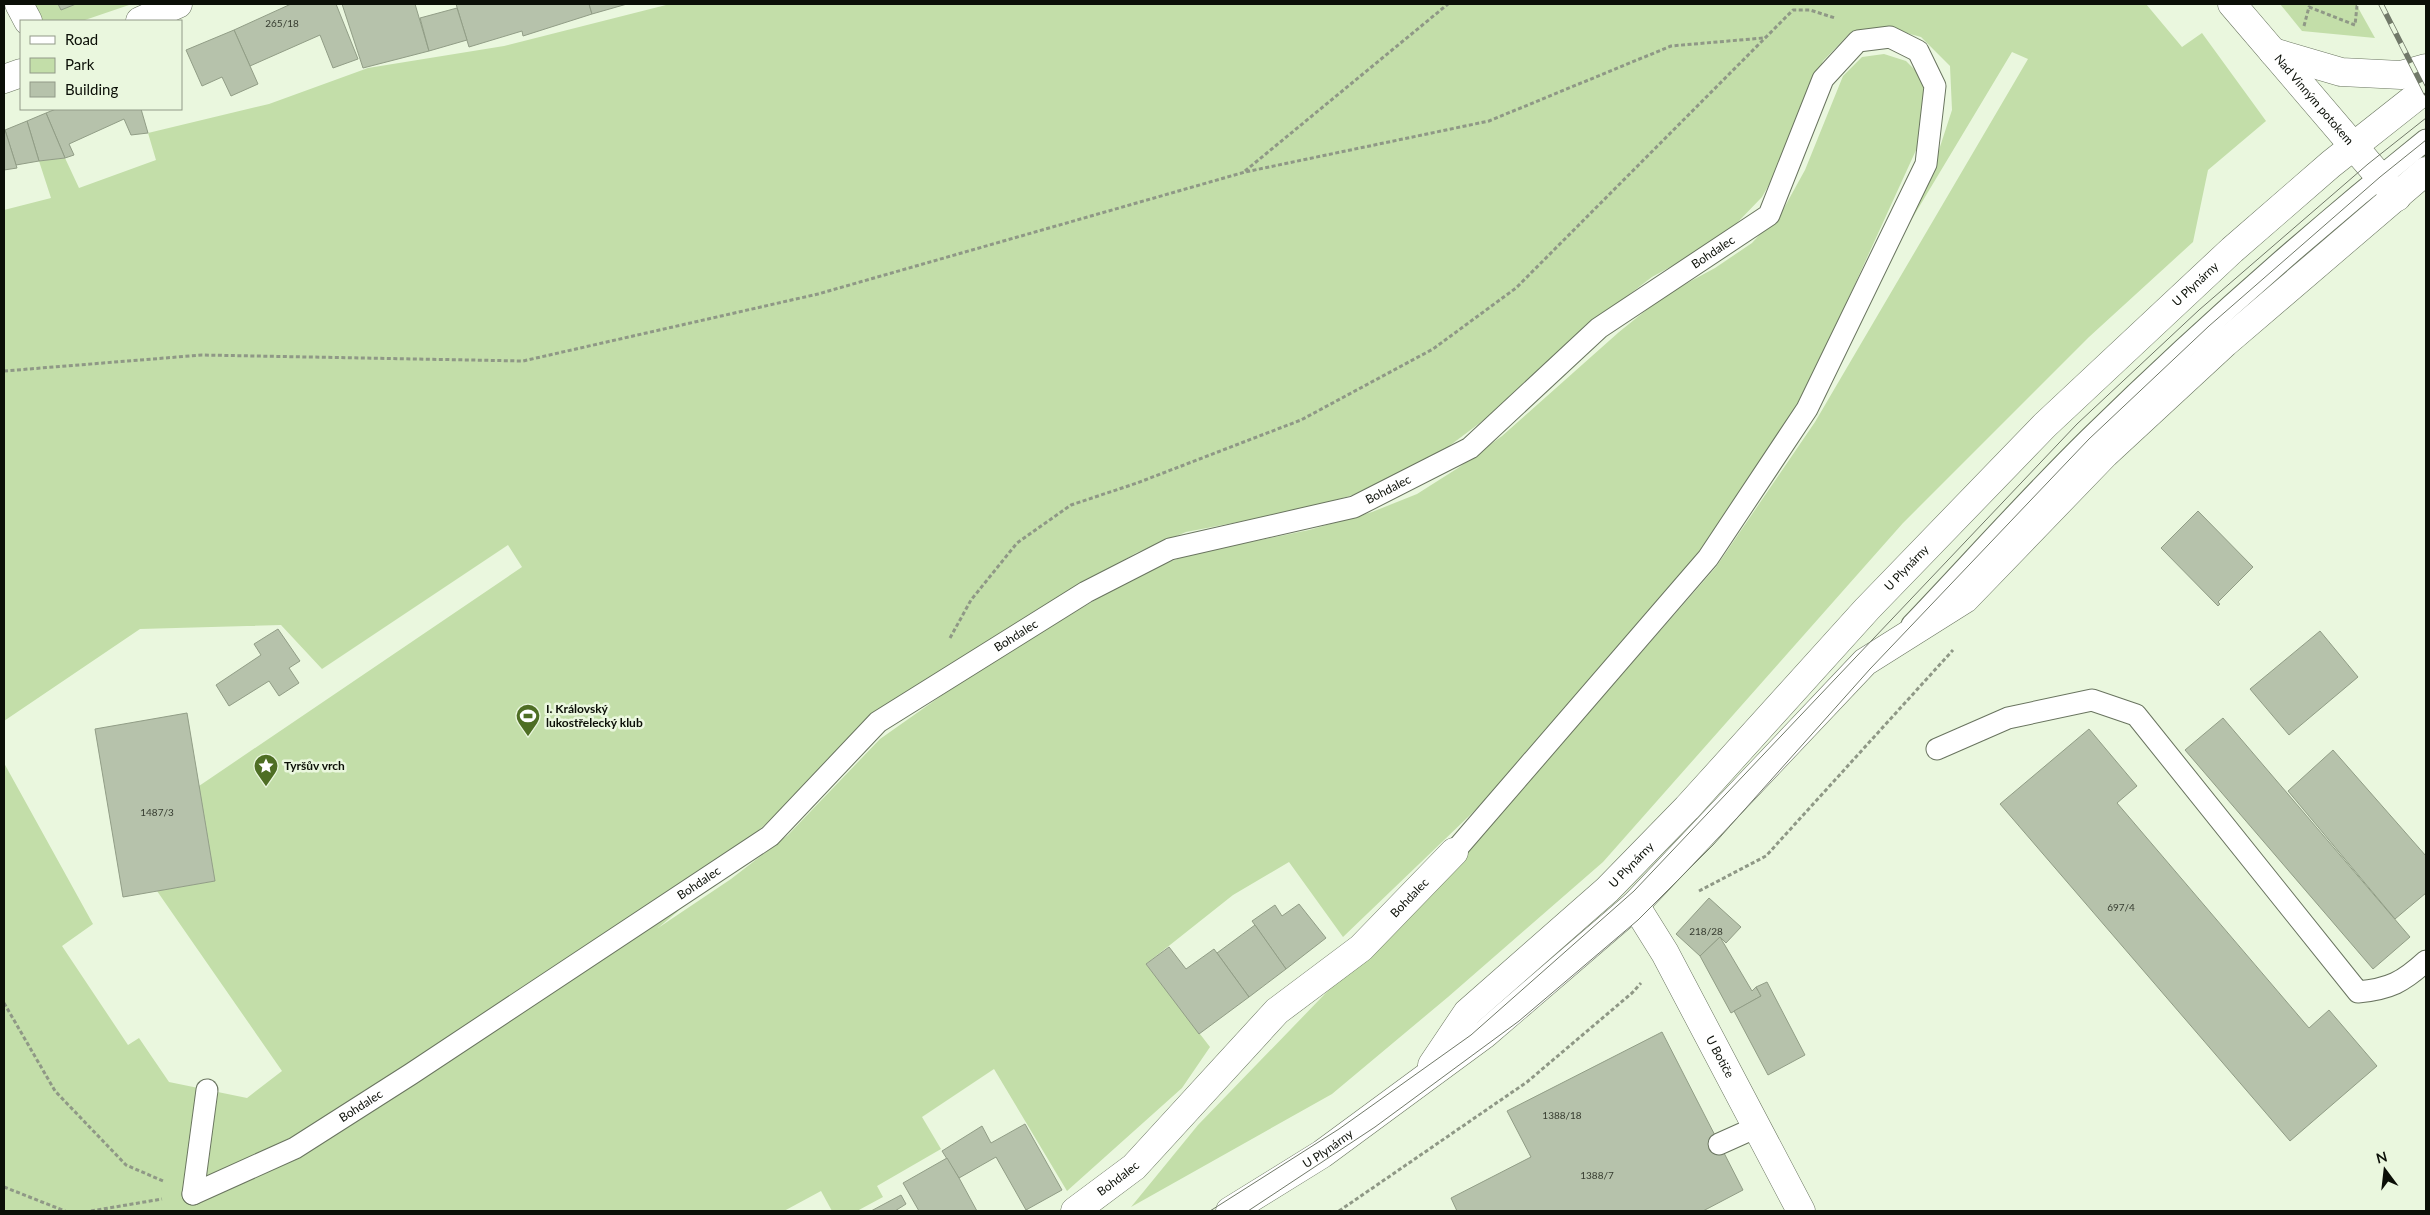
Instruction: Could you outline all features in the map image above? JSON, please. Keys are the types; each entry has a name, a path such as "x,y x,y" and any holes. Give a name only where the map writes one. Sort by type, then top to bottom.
{"street":[{"path":"19,4 27,20"},
{"path":"142,20 178,4"},
{"name":"Nad Vinným potokem","path":"2232,4 2388,187"},
{"path":"2273,52 2341,72 2401,75 2426,68"},
{"path":"4,79 20,73"},
{"name":"U Plynárny","path":"1422,1081 1467,1013 1607,890 1687,808 1867,609 2045,425 2232,250 2426,89"},
{"name":"U Plynárny","path":"1232,1211 1322,1154 1485,1034 1635,905 1864,662 1965,599 2105,454 2225,343 2388,187 2426,171"},
{"name":"Bohdalec","path":"1075,1211 1134,1167 1277,1011 1361,948 1454,852"},
{"name":"U Botiče","path":"1635,905 1665,953 1802,1211"}],"lane":[{"name":"Bohdalec","path":"193,1194 295,1148 411,1074 770,836 878,722 1086,592 1170,549 1354,507 1470,448 1599,328 1769,215 1823,79 1858,41 1890,37 1918,51 1935,86 1926,164 1807,409 1708,558 1454,852"},
{"path":"2388,187 2426,140"},
{"path":"1937,748 2008,718 2092,700 2136,715 2358,992 2384,990 2411,975 2426,961"},
{"path":"193,1194 207,1090"},
{"path":"1719,1144 1757,1127"}],"path":[{"path":"1244,172 1448,4"},
{"path":"2273,52 2301,37 2309,7 2355,25 2357,6 2359,4"},
{"path":"948,643 971,600 1017,543 1071,505 1137,483 1301,420 1433,349 1516,288 1793,10 1810,10 1834,18 1840,16"},
{"path":"4,371 202,355 523,361 818,294 1244,172 1489,120 1671,46 1763,38"},
{"path":"1696,895 1700,890 1766,856"},
{"path":"1339,1211 1527,1082 1632,993 1665,953"},
{"path":"4,1003 54,1091 126,1165 193,1194"},
{"path":"4,1187 65,1211"},
{"path":"91,1211 193,1194"}],"green space":[{"path":"16,4 58,4 61,10 76,4 132,4 85,20 21,20"},
{"path":"670,4 2146,4 2182,47 2202,33 2266,121 2208,170 2193,242 2089,337 1903,523 1603,862 1448,997 1332,1094 1131,1207 1198,1125 1506,807 1716,567 1815,422 2028,59 2012,52 1898,242 1937,156 1952,110 1950,66 1921,37 1888,28 1850,33 1823,61 1784,158 1762,197 1736,224 1701,250 1652,277 1605,313 1485,419 1444,450 1363,492 1305,509 1186,532 1136,553 963,657 715,867 677,912 658,928 731,879 788,835 880,739 975,672 1145,570 1192,554 1309,530 1372,512 1417,494 1458,468 1502,436 1619,332 1665,295 1715,268 1752,243 1784,208 1805,170 1843,76 1862,57 1884,54 1906,61 1923,78 1928,106 1917,148 1797,411 1700,557 1492,794 1343,937 1289,862 1233,895 1146,964 1210,1047 1182,1088 1067,1191 994,1069 922,1117 941,1149 877,1186 883,1197 857,1211 832,1211 821,1191 784,1211 4,1211 4,763 93,924 62,946 128,1045 139,1038 169,1082 247,1098 282,1071 157,891 215,881 199,786 522,567 508,545 322,669 281,625 140,629 4,721 4,210 51,198 39,161 65,158 79,188 156,160 148,133 269,104 368,68 504,46"},
{"path":"2280,4 2356,4 2375,38 2302,31"}],"building":[{"path":"58,4 76,4 61,10"},
{"path":"291,4 336,4 358,59 333,68 320,35 250,66 234,30"},
{"path":"342,4 415,4 429,51 363,68"},
{"path":"456,4 589,4 592,14 523,36 522,31 469,47"},
{"path":"589,4 627,4 592,14"},
{"path":"457,8 467,40 429,51 420,18"},
{"path":"234,30 258,84 231,96 222,77 202,86 186,50"},
{"path":"54,110 141,110 148,133 131,135 124,119 69,144 74,155 65,158 46,113"},
{"path":"46,113 65,158 39,161 27,121"},
{"path":"27,121 39,161 16,165 5,130"},
{"path":"5,130 17,168 4,170"},
{"path":"2198,511 2253,567 2218,602 2220,604 2218,606 2161,548"},
{"path":"278,629 300,661 289,668 299,683 279,696 269,681 229,706 216,685 261,655 254,644"},
{"path":"2320,631 2358,677 2289,735 2250,689"},
{"path":"187,713 215,881 123,897 95,729"},
{"path":"2223,718 2410,937 2373,969 2185,750"},
{"path":"2089,729 2137,786 2117,803 2309,1028 2329,1010 2377,1066 2290,1141 2000,804"},
{"path":"2333,750 2426,856 2426,893 2395,919 2288,791"},
{"path":"1709,898 1741,927 1726,943 1720,937 1700,956 1676,934"},
{"path":"1299,904 1326,938 1286,969 1252,921 1275,905 1282,916"},
{"path":"1255,925 1286,969 1249,997 1217,953"},
{"path":"1720,937 1752,991 1756,987 1761,996 1731,1013 1700,956"},
{"path":"1169,947 1186,969 1214,949 1249,997 1199,1034 1146,964"},
{"path":"1767,982 1805,1055 1768,1075 1734,1011 1761,996 1756,987"},
{"path":"1662,1032 1743,1190 1703,1211 1457,1211 1451,1198 1531,1157 1507,1111"},
{"path":"1025,1124 1062,1190 1026,1210 996,1157 959,1178 942,1151 982,1126 991,1143"},
{"path":"947,1158 977,1211 919,1211 903,1183"},
{"path":"901,1195 906,1204 895,1211 871,1211"}],"tram line":[{"path":"1210,1211 1339,1129 1471,1035 1634,891 2077,424 2199,310 2368,164 2426,118"},
{"path":"1248,1211 1375,1127 1519,1021 1638,920 1713,845 1870,669 2089,439 2209,326 2380,177 2426,140"}],"railway":[{"path":"2381,4 2426,93"}],"place":[{"name":"I. Královský lukostřelecký klub","path":"528,737"},
{"name":"Tyršův vrch","path":"266,787"}]}
